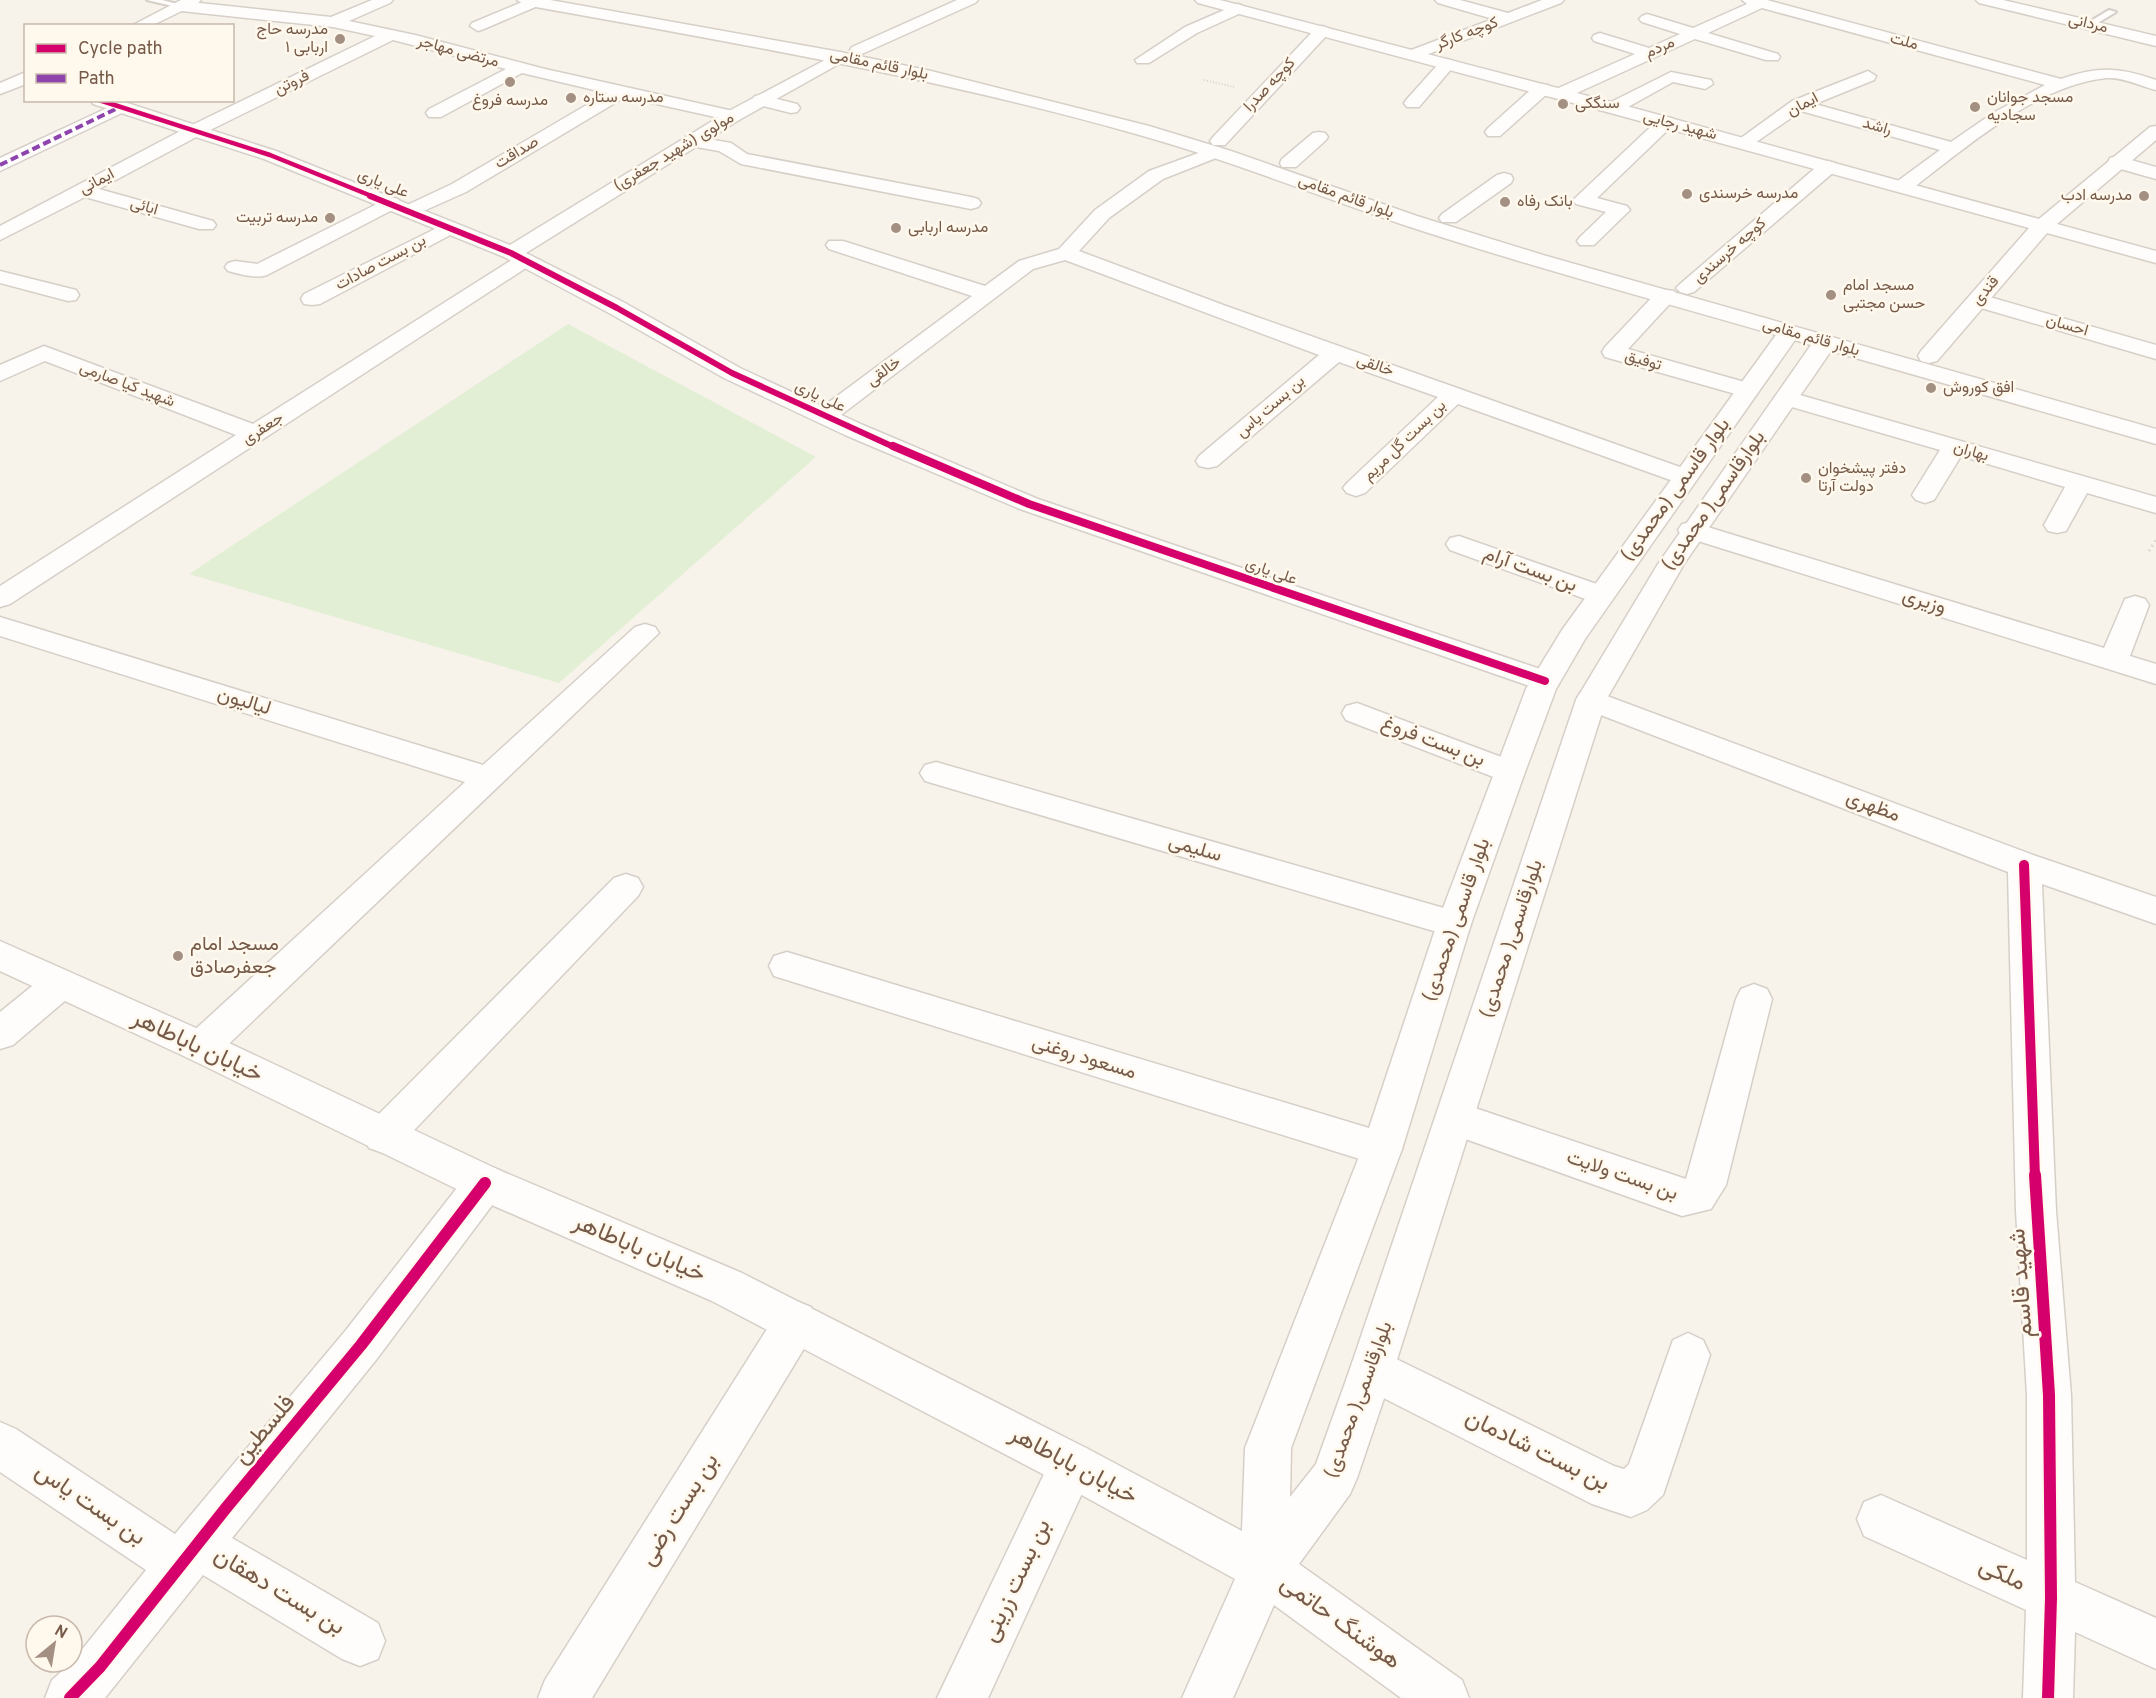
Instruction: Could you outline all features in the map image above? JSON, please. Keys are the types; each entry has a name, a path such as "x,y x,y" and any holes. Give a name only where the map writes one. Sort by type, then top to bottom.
{"street":[{"path":"333,22 385,0"},
{"name":"بلوار قائم مقامی","path":"576,0 849,53 931,76 1289,163 1316,179 1421,223 2156,437"},
{"path":"1443,0 1509,18"},
{"name":"کوچه کارگر","path":"1412,55 1556,0"},
{"name":"مردانی","path":"1984,0 2014,3 2088,25 2156,41"},
{"path":"478,26 530,1"},
{"name":"بلوار قائم مقامی","path":"530,1 698,25"},
{"name":"مولوی (شهید جعفری)","path":"518,257 733,116 849,53 963,1"},
{"name":"مردم","path":"1560,94 1756,2"},
{"name":"ملت","path":"1756,2 2058,83"},
{"name":"مرتضی مهاجر","path":"187,3 333,22 520,68 733,116"},
{"path":"142,24 187,3"},
{"path":"1143,60 1191,30 1221,3"},
{"name":"شهید رجایی","path":"1221,3 2156,256"},
{"path":"1647,19 1772,57"},
{"name":"کوچه صدرا","path":"1217,146 1322,31"},
{"path":"1915,45 1942,33"},
{"name":"فروتن","path":"194,131 390,35"},
{"path":"1600,38 1649,53"},
{"path":"1413,103 1447,64"},
{"path":"435,113 520,68"},
{"path":"1902,187 1997,119 2058,83 2109,73 2156,85"},
{"name":"ایمان","path":"1743,143 1798,105 1868,76"},
{"path":"1613,108 1671,77 1705,84"},
{"path":"0,89 24,78"},
{"path":"1494,132 1542,89"},
{"name":"صداقت","path":"235,267 260,272 400,207 459,188 623,91"},
{"path":"761,100 790,108"},
{"path":"0,165 110,104"},
{"name":"علی یاری","path":"110,104 270,155 518,257 732,373 825,416 1029,504 1545,681 1591,700"},
{"name":"راشد","path":"1798,105 1955,149"},
{"path":"1587,241 1620,210 1583,200 1666,122"},
{"name":"ایمانی","path":"0,234 194,131"},
{"name":"قندی","path":"1929,356 2042,226 2156,131"},
{"path":"1289,163 1319,136"},
{"path":"692,141 726,147 741,158 970,203"},
{"path":"1066,253 1102,214 1156,175 1217,146"},
{"name":"بلوار قائم مقامی","path":"1217,146 1316,179 1687,288 2156,421"},
{"path":"2117,162 2156,173"},
{"name":"کوچه خرسندی","path":"1687,288 1828,167"},
{"path":"1449,218 1504,179"},
{"name":"ابائی","path":"82,190 206,225"},
{"name":"بن بست صادات","path":"312,299 449,228"},
{"path":"836,245 988,294"},
{"name":"خالقی","path":"825,416 1026,265 1066,253 1218,311 1685,477"},
{"name":"جعفری","path":"1,597 256,434 518,257"},
{"path":"0,277 68,295"},
{"name":"توفیق","path":"1666,296 1613,352 1747,390"},
{"name":"احسان","path":"1979,300 2156,352"},
{"name":"بلوار قاسمی (محمدی)","path":"1265,1569 1268,1448 1382,1149 1454,924 1545,681 1572,636 1790,332"},
{"name":"بلوارقاسمی( محمدی)","path":"1265,1569 1334,1478 1372,1369 1591,700 1626,634 1691,530 1826,342"},
{"name":"بن بست یاس","path":"1208,461 1335,352"},
{"name":"شهید کیا صارمی","path":"0,374 44,353 256,434"},
{"name":"بهاران","path":"1769,361 1794,365 1795,384 1954,447 2156,505"},
{"name":"بن بست گل مریم","path":"1356,488 1454,394"},
{"path":"1925,495 1954,447"},
{"path":"2056,525 2080,483"},
{"name":"وزیری","path":"1691,530 2156,674"},
{"name":"بن بست آرام","path":"1459,544 1601,595"},
{"path":"2114,661 2135,605"},
{"name":"لیالیون","path":"0,626 488,778"},
{"path":"201,1047 645,633"},
{"name":"مظهری","path":"1591,700 2024,865 2156,911"},
{"name":"بن بست فروغ","path":"1357,713 1509,772"},
{"name":"سلیمی","path":"936,773 1454,924"},
{"name":"شهید قاسم","path":"2024,865 2036,1211 2049,1395 2051,1598 2048,1698"},
{"path":"383,1136 626,887"},
{"name":"خیابان باباطاهر","path":"0,955 201,1047 485,1183 727,1287 1072,1465 1265,1569"},
{"name":"مسعود روغنی","path":"787,966 1382,1149"},
{"path":"0,1034 60,984"},
{"name":"بن بست ولایت","path":"1454,1118 1682,1198 1697,1196 1706,1185 1754,999"},
{"name":"فلسطین","path":"70,1698 100,1667 361,1345 485,1183"},
{"name":"بن بست رضی","path":"563,1698 796,1322"},
{"name":"بن بست شادمان","path":"1372,1369 1608,1488 1631,1494 1647,1479 1688,1355"},
{"name":"بن بست یاس","path":"0,1445 189,1555"},
{"name":"بن بست زرینی","path":"962,1698 1072,1465"},
{"name":"ملکی","path":"1881,1519 2156,1644"},
{"name":"بن بست دهقان","path":"189,1555 360,1641"},
{"path":"1207,1698 1265,1569"},
{"name":"هوشنگ حاتمی","path":"1265,1569 1444,1698"}],"lane":[{"path":"151,0 187,3"},
{"path":"2088,25 2112,12"}],"path":[{"path":"2149,551 2156,540"}],"green space":[{"path":"568,324 816,457 559,683 189,574"}],"marked path":[{"path":"0,165 120,107"}],"cycle path":[{"path":"105,102 270,155 511,253 617,308 732,373 854,430 1029,504 1545,681"},
{"path":"2024,865 2036,1211 2049,1395 2051,1598 2048,1698"},
{"path":"70,1698 100,1667 226,1508 361,1345 485,1183"}],"place":[{"name":"مدرسه حاج اربابی ۱","path":"340,39"},
{"name":"مدرسه فروغ","path":"510,82"},
{"name":"مدرسه ستاره","path":"571,98"},
{"name":"سنگکی","path":"1563,104"},
{"name":"مسجد جوانان سجادیه","path":"1975,107"},
{"name":"مدرسه خرسندی","path":"1687,194"},
{"name":"مدرسه ادب","path":"2144,196"},
{"name":"بانک رفاه","path":"1505,202"},
{"name":"مدرسه تربیت","path":"330,218"},
{"name":"مدرسه اربابی","path":"896,228"},
{"name":"مسجد امام حسن مجتبی","path":"1831,295"},
{"name":"افق کوروش","path":"1931,388"},
{"name":"دفتر پیشخوان دولت آرتا","path":"1806,478"},
{"name":"مسجد امام جعفرصادق","path":"178,956"}]}
